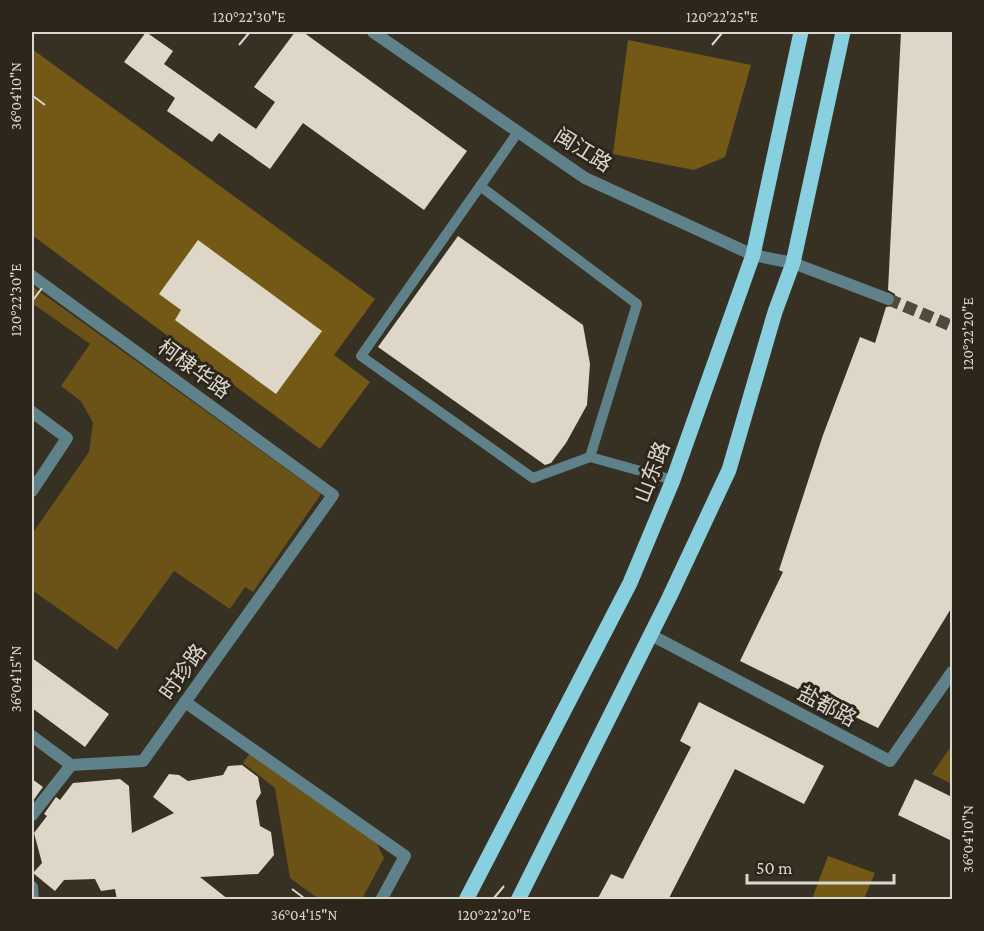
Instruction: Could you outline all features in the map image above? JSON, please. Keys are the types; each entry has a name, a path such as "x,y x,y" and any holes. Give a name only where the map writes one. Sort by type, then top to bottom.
{"main road":[{"name":"山东路","path":"466,900 630,583 673,480 753,255 801,32"},
{"path":"518,900 651,635 729,470 775,312 793,263 843,32"}],"street":[{"name":"闽江路","path":"373,32 585,178 753,255 793,263 888,299"},
{"name":"柯棣华路","path":"32,276 333,495"},
{"path":"32,412 67,438 32,490"},
{"name":"时珍路","path":"70,765 143,760 333,495"},
{"name":"盐都路","path":"651,635 890,761 952,672"},
{"path":"185,702 405,856 381,900"},
{"path":"32,736 70,765 32,815"},
{"path":"32,887 33,900"}],"lane":[{"path":"518,132 361,356 533,478 590,457 673,480"},
{"path":"480,186 637,304 590,457"}],"shaded area":[{"path":"628,40 751,65 725,157 694,170 613,154"},
{"path":"32,49 375,299 334,355 370,382 320,449 32,235"},
{"path":"32,286 321,494 253,592 245,587 230,609 174,571 117,650 32,590 32,534 89,452 93,423 81,401 61,386 90,344 32,303"},
{"path":"952,745 952,784 932,774"},
{"path":"250,753 376,842 384,858 362,899 319,899 290,878 275,788 243,763"},
{"path":"828,856 875,873 864,899 812,899"}],"building":[{"path":"146,32 173,51 164,64 256,129 275,102 254,87 295,32 303,32 467,151 424,210 303,123 270,169 219,133 212,142 167,111 175,98 124,62"},
{"path":"901,32 952,34 952,607 878,728 740,661 783,572 779,570 823,435 860,337 875,343 886,307 893,306 896,301 895,294 888,290"},
{"path":"458,236 583,325 590,364 587,405 566,443 551,463 545,465 378,347"},
{"path":"198,240 322,331 276,394 175,320 181,310 159,294"},
{"path":"32,658 109,714 85,747 32,708"},
{"path":"699,702 824,766 804,804 735,769 668,900 597,900 611,874 623,879 691,747 680,741"},
{"path":"242,765 258,777 261,793 256,801 260,826 271,832 274,855 258,874 200,877 229,900 117,900 115,889 101,891 95,879 64,880 55,891 33,873 42,863 34,833 47,816 44,814 56,797 60,800 73,783 120,779 129,786 132,833 174,813 153,797 169,774 179,775 188,781 223,775 228,766"},
{"path":"32,779 43,787 32,802"},
{"path":"915,779 952,797 952,841 898,815"}],"tunnel":[{"path":"888,299 952,326"}]}
